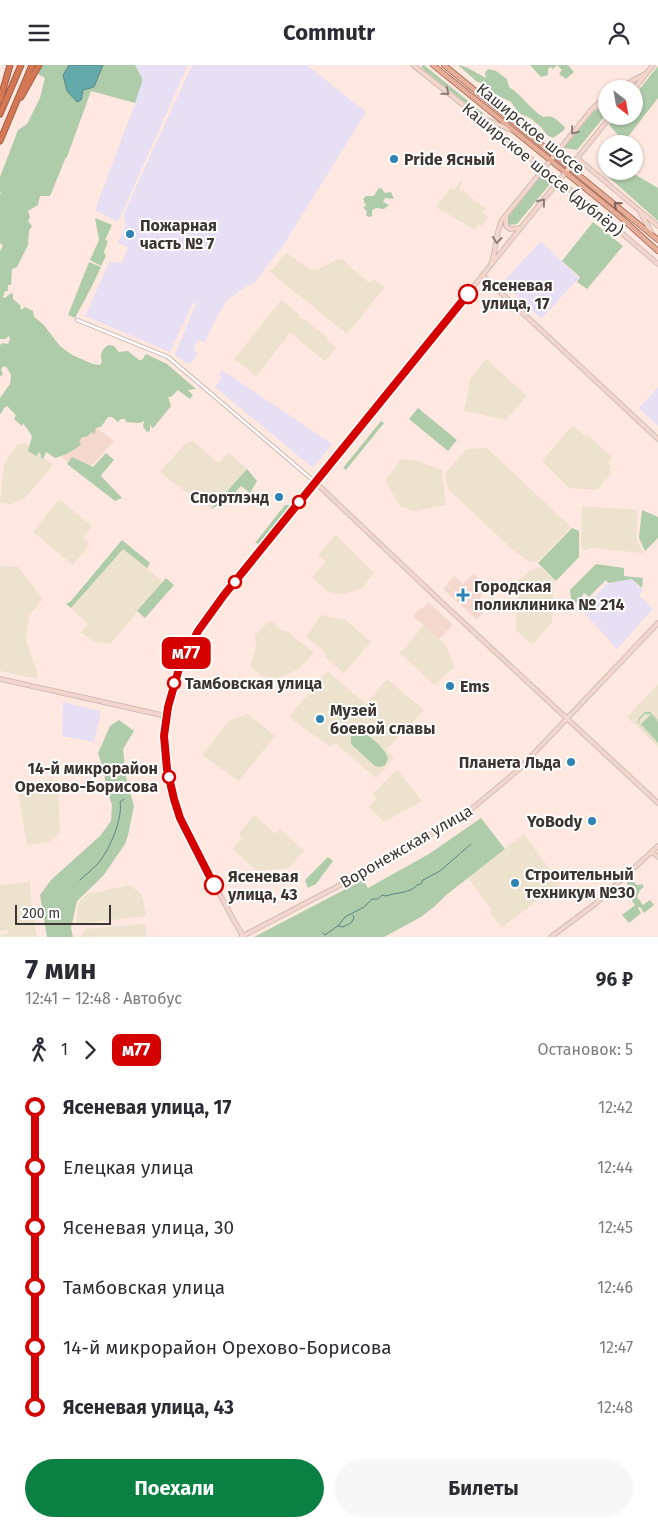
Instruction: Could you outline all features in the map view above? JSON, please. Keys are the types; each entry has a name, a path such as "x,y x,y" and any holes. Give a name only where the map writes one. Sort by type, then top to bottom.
{"highway":[{"path":"0,114 10,65"},
{"path":"2,103 20,65"},
{"path":"0,141 32,65"},
{"path":"14,108 26,91 38,65"}],"main road":[{"name":"Каширское шоссе (дублёр)","path":"413,65 602,215 658,264"},
{"path":"420,65 426,76"},
{"name":"Каширское шоссе","path":"433,65 566,172 658,251"},
{"name":"Каширское шоссе","path":"444,65 656,238"},
{"path":"449,65 457,75"},
{"path":"641,80 653,65"},
{"path":"634,80 646,74"},
{"path":"490,267 495,253 500,225 506,214 598,103"},
{"path":"593,108 598,106"},
{"path":"475,115 516,132"},
{"path":"242,937 180,818 174,799 167,769 164,736 166,716 177,673 198,631 224,595 603,125"},
{"name":"Каширское шоссе (дублёр)","path":"577,158 658,226"},
{"path":"638,208 656,238"},
{"path":"506,214 505,223 510,229 518,229 523,225"},
{"path":"483,276 658,439"},
{"path":"315,482 658,803"},
{"name":"Воронежская улица","path":"242,937 386,861 461,817 517,771 658,623"},
{"path":"0,679 166,716"},
{"path":"552,937 595,904 658,847"},
{"path":"652,852 658,857"}],"street":[{"path":"77,320 168,357 315,482"}],"shaded area":[{"path":"135,65 188,65 118,222 95,210 135,103 140,73"},
{"path":"192,65 307,65 366,112 283,246 254,283 227,300 205,342 198,340 193,350 198,354 189,365 175,355 196,303 193,303 170,352 85,316 109,262 122,263 128,247 118,243 126,224 123,215"},
{"path":"461,181 463,182 459,188 486,209 483,213 488,217 482,226 479,225 475,230 436,207 451,188 454,190"},
{"path":"541,241 579,278 541,319 503,282"},
{"path":"286,253 310,269 317,270 338,259 342,259 369,283 374,279 385,287 347,334 270,272"},
{"path":"281,300 300,315 299,317 328,338 327,341 336,348 325,361 289,332 256,376 234,359"},
{"path":"486,359 527,396 506,420 464,411 471,378"},
{"path":"222,370 332,444 313,468 215,387 222,377 219,374"},
{"path":"658,387 658,426 639,408"},
{"path":"93,425 114,441 91,466 72,457 68,462 61,456"},
{"path":"573,425 586,437 588,435 613,458 608,464 611,467 609,470 612,473 597,490 569,488 542,461"},
{"path":"193,441 218,463 229,453 247,469 211,509 160,472 184,445"},
{"path":"26,443 53,465 24,499 11,504 0,503 4,464 18,444"},
{"path":"487,448 571,527 538,561 530,562 513,550 448,489 445,474 466,449"},
{"path":"401,459 418,461 442,470 446,505 414,511 400,506 385,481"},
{"path":"59,499 92,526 83,538 90,544 73,565 33,532"},
{"path":"582,506 638,510 636,538 643,553 592,548 585,550 581,546"},
{"path":"336,535 374,573 362,588 344,594 328,592 312,577 326,562 318,555"},
{"path":"123,548 163,582 110,644 93,641 81,632 88,624 71,608"},
{"path":"0,566 18,567 43,599 29,616 26,641 37,671 37,679 0,671"},
{"path":"540,567 554,580 552,622 532,645 516,630 517,582 530,571"},
{"path":"474,574 482,582 483,588 480,602 486,609 477,620 443,589 454,576 463,584"},
{"path":"632,579 643,590 639,595 653,609 617,649 582,610 608,583"},
{"path":"429,602 453,625 439,639 413,616"},
{"path":"321,615 346,620 371,642 344,673 326,658 323,650 306,637"},
{"path":"270,620 314,653 299,669 278,678 262,676 250,666 256,647 255,635"},
{"path":"424,625 445,644 455,667 434,685 400,653"},
{"path":"327,671 366,704 387,679 424,710 386,750 394,758 376,778 335,743 330,747 289,717"},
{"path":"658,684 658,747 627,717"},
{"path":"63,702 101,711 94,742 62,736"},
{"path":"248,714 275,736 239,781 202,755 229,721"},
{"path":"397,769 422,801 384,822 369,807 377,798 373,794"},
{"path":"52,779 58,786 60,833 49,842 27,845 17,787"},
{"path":"253,816 257,817 275,834 280,829 304,851 289,868 257,871 232,849 242,838 239,834"},
{"name":"Строительный техникум №30","path":"524,834 560,884 501,928 490,912 492,910 468,878"},
{"path":"30,882 37,937 0,937 0,935 9,933 8,930 0,931 0,885"},
{"path":"130,885 142,895 146,916 77,924 78,904 85,895"},
{"path":"146,924 146,937 81,937 85,929"}],"green space":[{"path":"42,65 69,65 63,75 67,91 74,98 81,95 83,90 94,87 103,65 135,65 142,78 142,82 135,103 91,91 67,157 50,196 40,196 38,205 28,211 30,217 28,221 32,226 29,231 28,245 17,267 12,269 11,285 8,285 8,291 5,291 3,297 5,298 11,293 13,294 13,299 20,305 21,310 25,307 33,311 34,317 43,324 60,346 72,355 100,365 102,362 102,352 108,345 114,346 119,352 128,351 139,360 142,360 146,354 167,364 196,389 188,390 193,395 190,399 178,390 171,397 168,397 171,406 154,427 152,428 150,424 150,431 147,432 143,427 144,421 139,423 126,422 125,419 121,419 118,422 112,417 108,417 101,427 96,428 95,434 92,432 86,437 82,437 79,442 81,444 76,448 55,458 46,452 43,459 40,452 36,456 28,451 32,436 23,423 22,426 14,419 16,415 7,406 0,413 0,398 10,384 11,375 4,366 1,369 3,375 0,376 0,345 3,343 8,344 10,339 9,336 5,339 0,339 0,251 3,246 0,243 0,177 18,130 27,124 40,98 45,78 38,74"},
{"path":"424,65 484,114 482,116 424,70 421,66"},
{"path":"458,65 486,78 485,73 488,69 496,71 507,79 509,87 533,109 543,117 550,116 555,119 565,127 564,130 553,138 547,135 530,118 519,113 511,102 495,94 488,86 476,81"},
{"path":"530,65 557,65 553,69 551,67 548,69 548,75 541,77"},
{"path":"557,65 568,65 574,72 566,79 559,74 562,70"},
{"path":"658,66 658,98 643,117 643,85"},
{"path":"598,109 598,124 577,150 564,148 594,111"},
{"path":"609,125 637,125 629,135 618,135"},
{"path":"541,176 551,183 517,224 510,225 507,222 508,217"},
{"path":"643,179 658,188 658,221 612,180"},
{"path":"381,188 385,193 391,192 394,199 385,198 383,202 389,205 384,209 376,208 372,210 372,216 369,217 366,215 367,212 363,207 366,206 363,199 366,196 374,196 378,189"},
{"path":"95,218 112,225 105,240 108,241 104,252 106,256 101,266 90,260 99,240"},
{"path":"593,222 623,246 587,289 577,282 580,277 562,261"},
{"path":"89,262 101,267 75,318 68,315"},
{"path":"418,408 457,440 448,451 409,419"},
{"path":"381,421 384,423 346,470 343,468"},
{"path":"106,453 114,460 101,476 122,498 115,501 67,464 72,457 93,467"},
{"path":"247,469 257,481 250,493 241,486 228,501 211,509"},
{"path":"285,505 293,505 260,544 255,543"},
{"path":"642,510 658,517 658,538 645,551 639,538"},
{"path":"572,528 579,531 579,557 556,581 538,563"},
{"path":"122,540 150,563 147,568 123,549 71,608 66,604 71,601"},
{"path":"596,564 624,568 624,576 643,578 642,588 632,579 608,583 606,580 589,597 584,593 579,601 572,605 570,590"},
{"path":"166,578 174,585 145,618 137,611"},
{"path":"645,712 650,712 658,720 651,714 645,714 639,720 640,724 638,722 639,718"},
{"path":"651,714 658,722 658,743 641,724"},
{"path":"119,720 134,731 123,749 126,777 134,806 128,835 125,844 103,876 77,901 71,928 73,937 47,937 40,895 51,880 100,836 111,821 112,805 98,753 110,726"},
{"path":"358,731 371,738 384,751 388,759 385,765 375,766 351,744 351,736"},
{"path":"481,818 505,849 421,917 384,937 254,937 363,880 368,888 429,854"},
{"path":"328,857 333,861 316,884 308,888 305,880"},
{"path":"631,879 637,885 642,884 644,887 640,890 637,897 643,905 650,900 654,905 644,913 640,907 638,908 641,913 629,923 622,915 635,905 630,898 635,892 627,884 627,881"}],"water":[{"path":"69,65 103,65 94,87 83,90 81,100 77,102 67,91 63,75"}],"waterway":[{"path":"80,880 98,864 108,849 118,824 120,802 124,799"},
{"path":"323,933 325,935 339,925 345,917 364,907 372,899 378,899 382,895 386,896 406,891 421,884 423,880 440,871 471,844"},
{"path":"338,926 343,927 351,923 354,918 353,915"}],"bus line":[{"name":"м77","path":"214,885 180,818 167,769 164,736 165,723 180,665 198,631 224,595 468,294"}],"place":[{"name":"Pride Ясный","path":"394,159"},
{"name":"Пожарная часть № 7","path":"130,234"},
{"name":"Ясеневая улица, 17","path":"468,294"},
{"name":"Спортлэнд","path":"279,497"},
{"name":"Городская поликлиника № 214","path":"463,595"},
{"name":"Тамбовская улица","path":"174,683"},
{"name":"Ems","path":"450,686"},
{"name":"Музей боевой славы","path":"320,719"},
{"name":"Планета Льда","path":"571,762"},
{"name":"14-й микрорайон Орехово-Борисова","path":"169,777"},
{"name":"YoBody","path":"592,821"},
{"name":"Строительный техникум №30","path":"515,883"},
{"name":"Ясеневая улица, 43","path":"214,885"}]}
